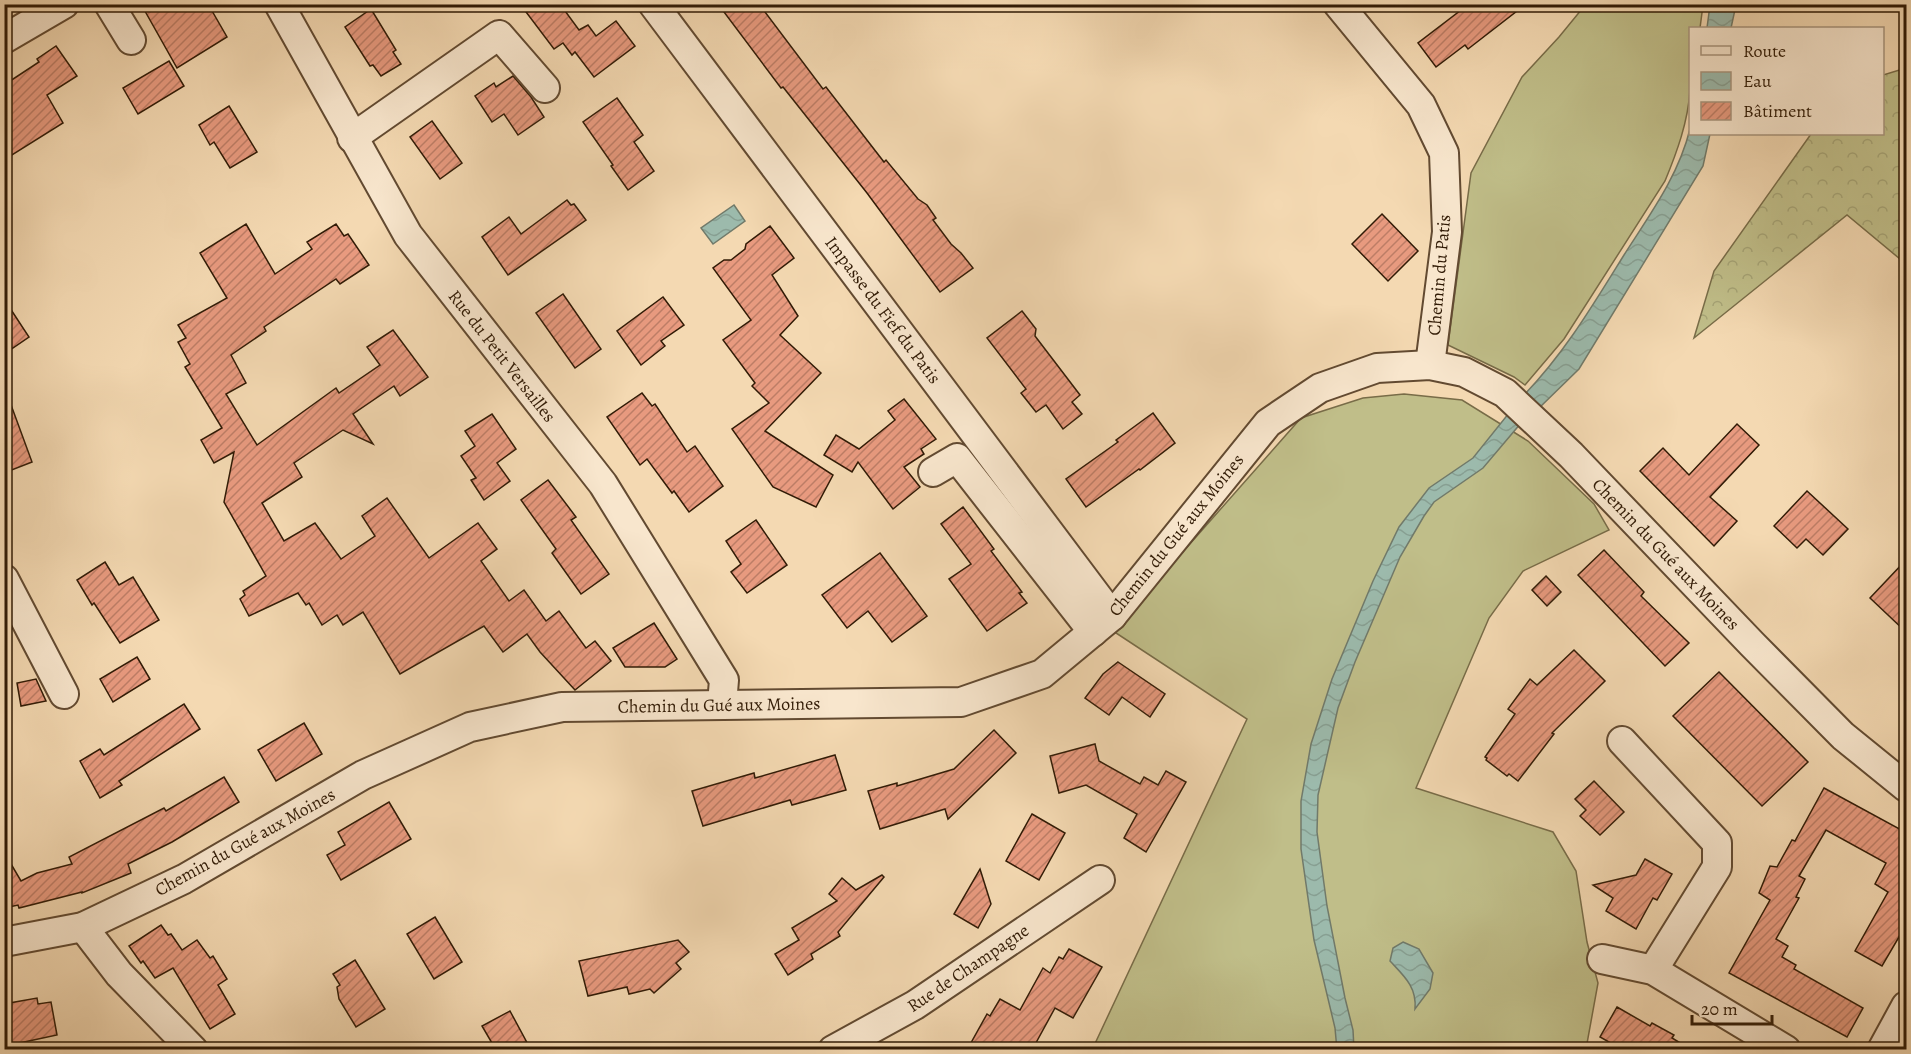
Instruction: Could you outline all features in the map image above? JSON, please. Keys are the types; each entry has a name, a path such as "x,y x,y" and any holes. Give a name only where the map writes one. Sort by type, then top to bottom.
{"street":[{"path":"4,39 64,4"},
{"path":"109,4 131,40"},
{"name":"Rue du Petit Versailles","path":"279,4 408,235 603,484 724,680 722,704"},
{"name":"Impasse du Fief du Patis","path":"653,4 1103,624"},
{"name":"Chemin du Patis","path":"1338,4 1421,105 1444,153 1447,232 1430,365"},
{"path":"352,138 499,35 545,88"},
{"name":"Chemin du Gué aux Moines","path":"4,942 83,927 184,879 363,775 470,727 562,707 961,702 1042,674 1103,624 1268,423 1320,388 1377,368 1430,365 1464,372 1505,393 1579,463 1843,736 1906,787"},
{"path":"933,472 957,458 1103,624"},
{"path":"4,579 64,694"},
{"path":"1622,741 1717,843 1717,867 1653,970"},
{"name":"Rue de Champagne","path":"832,1050 915,1005 1100,880"},
{"path":"83,927 119,974 193,1050"},
{"path":"1602,959 1653,970 1786,1050"},
{"path":"1882,1050 1906,1006"}],"green space":[{"path":"1586,4 1703,5 1700,27 1689,27 1689,102 1681,137 1665,181 1564,339 1525,385 1514,377 1448,345 1471,173 1522,77"},
{"path":"1906,68 1906,264 1847,215 1694,338 1714,271 1810,135 1884,135 1884,75"},
{"path":"1404,394 1462,400 1528,441 1594,504 1609,530 1523,571 1489,618 1416,788 1553,832 1576,871 1587,942 1598,983 1586,1049 1092,1050 1247,719 1113,631 1301,418 1363,398"}],"water":[{"path":"1710,5 1736,5 1731,27 1707,27"},
{"path":"1689,133 1689,135 1710,135 1703,166 1579,369 1538,409 1523,396 1552,363 1577,328 1653,210 1671,179"},
{"path":"734,205 745,221 713,244 701,228"},
{"path":"1509,413 1521,423 1483,468 1434,502 1400,557 1338,708 1318,795 1317,832 1327,906 1353,1030 1354,1049 1337,1050 1335,1028 1314,940 1301,849 1301,801 1311,744 1332,679 1373,581 1399,527 1429,488 1473,458"},
{"path":"1403,942 1419,949 1433,973 1430,989 1415,1009 1412,988 1390,961 1393,948"}],"building":[{"path":"141,4 208,4 227,37 177,68"},
{"path":"520,4 560,4 579,30 588,25 596,36 616,21 635,46 594,77 575,52 572,55 563,43 554,49"},
{"path":"718,4 759,4 823,89 826,87 884,162 886,160 918,199 927,205 936,218 933,220 973,268 940,292 867,193 783,87 781,88"},
{"path":"1469,4 1526,4 1468,49 1465,45 1436,67 1418,43"},
{"path":"371,9 396,50 393,52 401,64 381,76 373,65 370,66 345,27"},
{"path":"56,46 77,76 47,95 63,123 4,160 4,85 39,62 37,59"},
{"path":"169,61 184,86 138,114 123,88"},
{"path":"513,76 544,117 518,135 504,114 492,122 475,96 494,83 496,87"},
{"path":"617,98 643,135 634,142 654,171 628,190 583,122"},
{"path":"229,106 257,152 230,168 214,142 210,145 199,125"},
{"path":"432,121 462,163 440,179 410,137"},
{"path":"567,200 571,205 574,204 586,220 508,275 482,237 509,217 521,234"},
{"path":"1382,214 1418,251 1388,281 1352,244"},
{"path":"246,224 275,274 312,249 307,242 336,224 344,236 348,234 369,265 340,284 336,279 264,327 266,331 231,355 246,383 226,394 257,445 336,388 339,393 380,365 367,347 393,330 428,377 400,396 394,386 353,414 373,444 343,430 294,463 302,477 262,503 284,541 315,523 341,559 375,536 362,516 387,498 429,558 478,523 497,549 481,561 509,601 524,590 546,621 559,611 586,648 595,641 611,661 575,690 540,652 527,634 503,652 484,626 400,674 363,612 343,625 337,615 322,625 309,603 306,605 298,593 249,616 240,599 245,595 243,591 266,576 224,502 234,452 214,463 201,440 222,428 185,367 190,364 178,342 186,338 178,325 227,298 200,253"},
{"path":"770,226 794,258 772,275 798,316 780,335 821,373 765,431 833,475 816,507 773,487 732,429 769,403 752,386 755,383 723,340 751,320 713,268 724,260 731,260 745,249 746,244"},
{"path":"563,294 601,349 575,368 536,313"},
{"path":"663,297 684,325 661,341 665,346 641,365 617,331"},
{"path":"4,299 29,337 4,354"},
{"path":"1022,311 1036,329 1035,336 1080,395 1072,402 1082,414 1063,429 1046,405 1036,412 1021,393 1026,389 987,338"},
{"path":"642,393 652,406 655,404 687,452 695,446 723,486 689,512 647,459 640,465 607,417"},
{"path":"4,394 7,394 32,462 4,473"},
{"path":"904,399 936,439 921,449 924,454 904,467 920,487 893,509 858,462 852,472 824,455 836,435 859,449 895,420 888,411"},
{"path":"1153,413 1175,443 1086,507 1066,479 1118,442 1116,440"},
{"path":"492,414 516,449 497,463 510,481 484,500 471,480 476,478 461,456 475,446 465,431"},
{"path":"1737,424 1759,445 1710,497 1737,521 1714,546 1640,471 1663,448 1689,475"},
{"path":"548,480 576,517 571,520 609,574 581,594 552,553 556,549 521,500"},
{"path":"1807,491 1848,529 1823,555 1806,539 1797,548 1774,526"},
{"path":"963,507 994,549 991,551 1022,592 1019,593 1027,603 987,631 949,579 971,564 941,524"},
{"path":"756,520 787,565 747,593 731,572 741,564 726,541"},
{"path":"1604,550 1644,592 1641,596 1689,643 1665,666 1578,575"},
{"path":"880,553 927,616 892,642 868,611 847,628 822,595"},
{"path":"1906,560 1906,632 1870,598"},
{"path":"105,562 119,585 133,577 159,620 120,643 77,580"},
{"path":"1546,576 1561,592 1547,606 1532,590"},
{"path":"654,623 677,659 665,667 625,667 613,648"},
{"path":"1574,650 1605,681 1552,733 1554,734 1518,781 1509,774 1507,776 1485,757 1515,714 1508,709 1530,679 1537,685"},
{"path":"137,657 150,679 113,702 100,679"},
{"path":"1118,662 1165,694 1150,717 1122,697 1109,715 1085,698 1103,674"},
{"path":"1719,672 1808,762 1762,806 1673,716"},
{"path":"36,679 46,701 21,706 17,683"},
{"path":"184,704 200,729 119,781 122,785 100,798 80,761 100,749 104,755"},
{"path":"304,723 322,754 276,781 258,750"},
{"path":"994,730 1016,753 948,819 945,809 880,829 868,791 897,783 897,786 954,769"},
{"path":"1095,744 1099,761 1140,784 1144,777 1158,785 1166,771 1186,782 1146,852 1124,838 1137,814 1086,785 1059,793 1050,756"},
{"path":"835,755 846,790 792,805 790,800 703,826 692,791 754,773 755,778"},
{"path":"224,777 239,802 172,842 128,864 131,873 82,893 19,908 18,905 4,908 4,852 21,881 37,873 72,864 69,857 164,808 166,811"},
{"path":"1594,781 1624,812 1600,835 1580,816 1586,810 1575,799"},
{"path":"1824,788 1903,831 1906,823 1906,925 1882,966 1855,951 1888,892 1875,884 1886,863 1826,830 1799,876 1805,879 1796,897 1799,898 1776,939 1788,946 1782,957 1796,965 1794,969 1863,1008 1847,1037 1729,973 1770,900 1759,893 1770,866 1777,867 1792,840 1795,841"},
{"path":"389,802 411,839 341,880 327,855 345,845 338,832"},
{"path":"1032,814 1065,833 1039,880 1006,861"},
{"path":"1645,859 1672,874 1657,900 1653,898 1636,929 1606,911 1613,898 1593,885 1636,875"},
{"path":"980,869 991,904 978,928 954,914"},
{"path":"882,875 884,877 838,932 840,936 811,954 813,959 788,975 775,954 799,940 792,928 837,901 829,894 842,878 856,890"},
{"path":"435,917 462,962 434,979 407,934"},
{"path":"161,925 168,935 171,934 182,950 197,940 210,958 213,956 227,979 218,985 235,1014 210,1029 173,968 155,978 143,961 141,963 129,946"},
{"path":"678,940 689,952 676,963 681,969 654,993 650,989 629,994 627,987 588,996 579,961"},
{"path":"1069,949 1102,967 1073,1018 1055,1008 1032,1050 967,1050 987,1014 990,1016 1000,999 1020,1010 1043,968 1050,973 1059,957 1063,959"},
{"path":"355,960 385,1009 356,1027 339,999 337,987 340,985 333,974"},
{"path":"37,998 38,1004 51,1002 57,1035 10,1045 4,1018 4,1004"},
{"path":"1617,1007 1650,1026 1652,1023 1674,1035 1672,1038 1692,1050 1623,1050 1600,1037"},
{"path":"510,1011 531,1050 496,1050 482,1026"}]}
